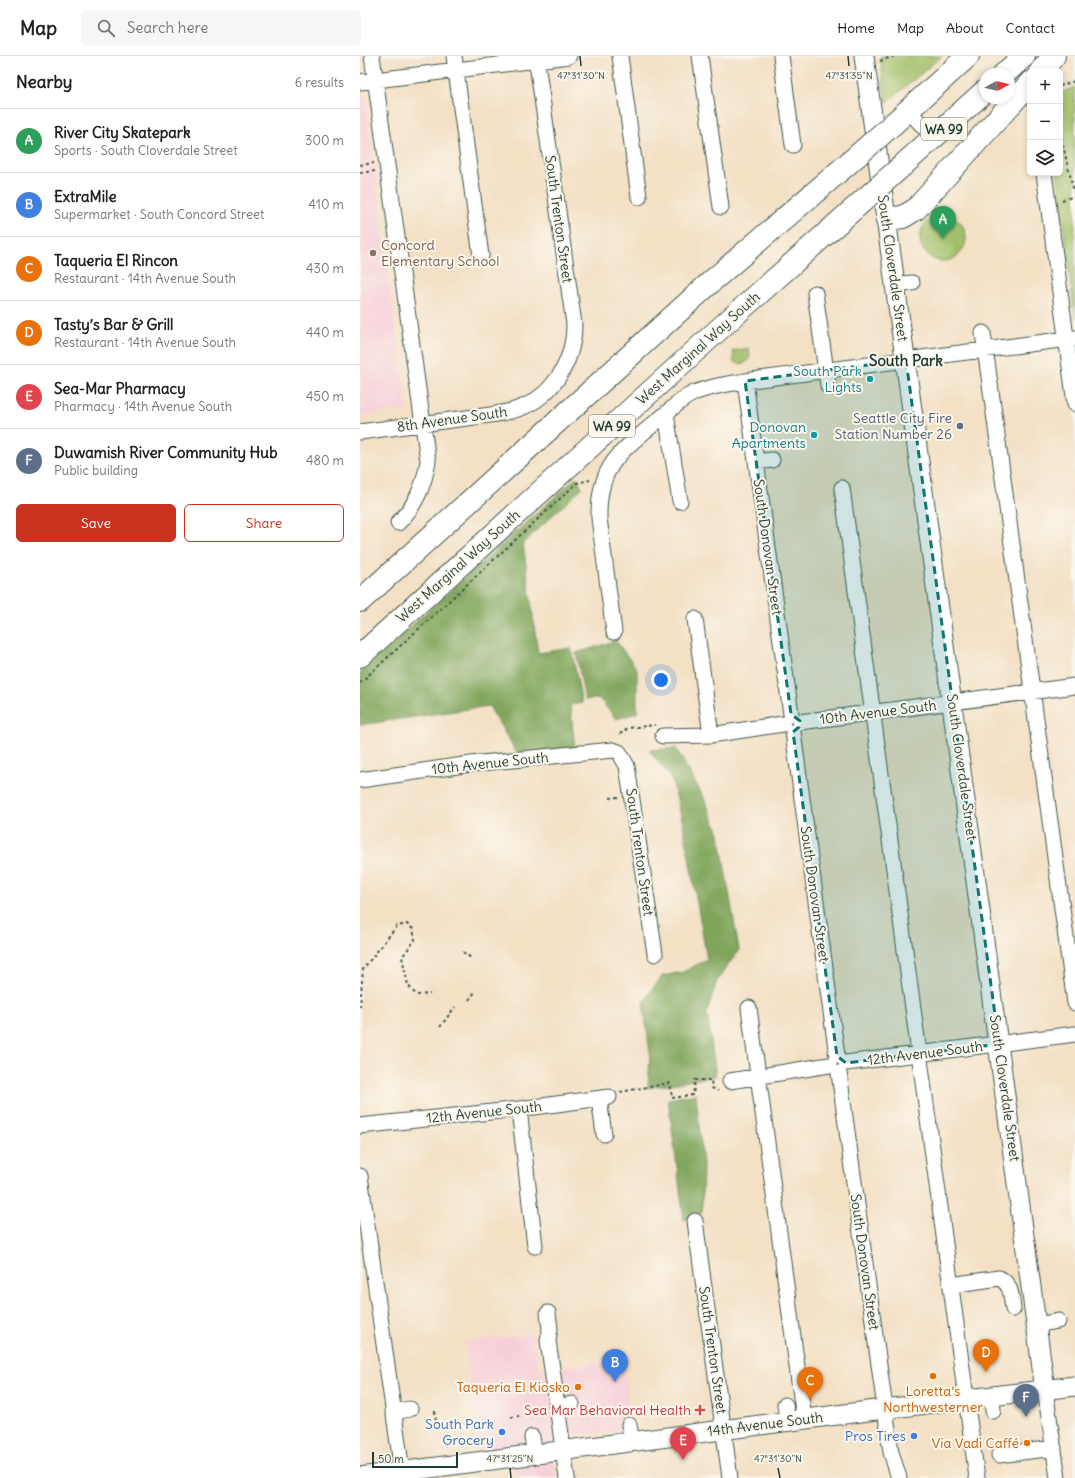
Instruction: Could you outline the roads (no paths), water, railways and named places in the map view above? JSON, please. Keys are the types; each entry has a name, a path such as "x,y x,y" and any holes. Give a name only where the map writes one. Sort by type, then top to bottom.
{"highway":[{"name":"WA 99","path":"360,601 712,281 858,155 968,56"},
{"path":"1011,68 1024,56"},
{"path":"1044,68 1054,56"},
{"path":"887,219 903,217 916,209 1027,86"},
{"name":"West Marginal Way South","path":"360,656 727,322 979,97"}],"main road":[{"name":"South Cloverdale Street","path":"872,58 887,219 904,284 906,360 1045,1390"},
{"name":"14th Avenue South","path":"360,1477 402,1475 534,1446 563,1452 631,1433 723,1429 792,1415 885,1408 966,1399 993,1404 1045,1390 1075,1386"}],"street":[{"path":"372,56 428,461 425,479 415,502 398,523"},
{"path":"360,82 455,63 569,56"},
{"path":"620,56 639,197"},
{"path":"700,56 721,207"},
{"path":"781,56 793,145"},
{"name":"South Trenton Street","path":"536,58 574,324 572,348 566,365 558,379"},
{"path":"455,63 481,256"},
{"path":"900,117 934,138"},
{"path":"1044,176 1070,338 1075,404"},
{"path":"815,293 828,386"},
{"path":"983,334 1075,1003"},
{"path":"614,632 598,518 600,477 618,454 692,394 720,385 745,381 1070,338"},
{"name":"8th Avenue South","path":"360,432 512,411 536,400 558,379"},
{"name":"South Donovan Street","path":"745,381 891,1452 899,1478"},
{"path":"666,414 680,501"},
{"path":"756,462 772,460"},
{"path":"842,488 977,1478"},
{"path":"696,619 711,735"},
{"name":"10th Avenue South","path":"664,736 711,735 1075,686"},
{"name":"10th Avenue South","path":"360,780 471,764 612,750 619,752"},
{"name":"South Trenton Street","path":"619,752 627,766 655,954"},
{"path":"749,1008 758,1076 792,1415"},
{"name":"12th Avenue South","path":"730,1081 838,1064 1075,1034"},
{"name":"12th Avenue South","path":"360,1126 519,1109 607,1096 604,1134"},
{"path":"519,1109 535,1246"},
{"path":"360,1176 402,1475"},
{"name":"South Trenton Street","path":"695,1221 723,1429 726,1477"},
{"path":"950,1285 999,1278 1005,1281 1010,1287 1013,1310"},
{"path":"548,1313 550,1330 548,1340 567,1478"},
{"path":"1037,1325 1058,1321"},
{"name":"South Cloverdale Street","path":"1045,1390 1058,1478"},
{"path":"557,1407 572,1404"},
{"path":"393,1412 410,1409"},
{"path":"999,1455 1054,1448"},
{"name":"South Donovan Street","path":"890,1478 891,1452"}],"place":[{"name":"River City Skatepark","path":"943,239"},
{"name":"Concord Elementary School","path":"373,253"},
{"name":"South Park Lights","path":"870,379"},
{"name":"Seattle City Fire Station Number 26","path":"960,426"},
{"name":"Donovan Apartments","path":"814,435"},
{"name":"Tasty’s Bar & Grill","path":"986,1372"},
{"name":"Loretta’s Northwesterner","path":"933,1376"},
{"name":"ExtraMile","path":"615,1382"},
{"name":"Taqueria El Kiosko","path":"578,1387"},
{"name":"Taqueria El Rincon","path":"810,1400"},
{"name":"Sea Mar Behavioral Health","path":"700,1410"},
{"name":"Duwamish River Community Hub","path":"1026,1417"},
{"name":"South Park Grocery","path":"502,1432"},
{"name":"Pros Tires","path":"914,1436"},
{"name":"Via Vadi Caffé","path":"1027,1443"},
{"name":"Sea-Mar Pharmacy","path":"683,1460"}],"district":[{"name":"South Park","path":"906,361"}]}
